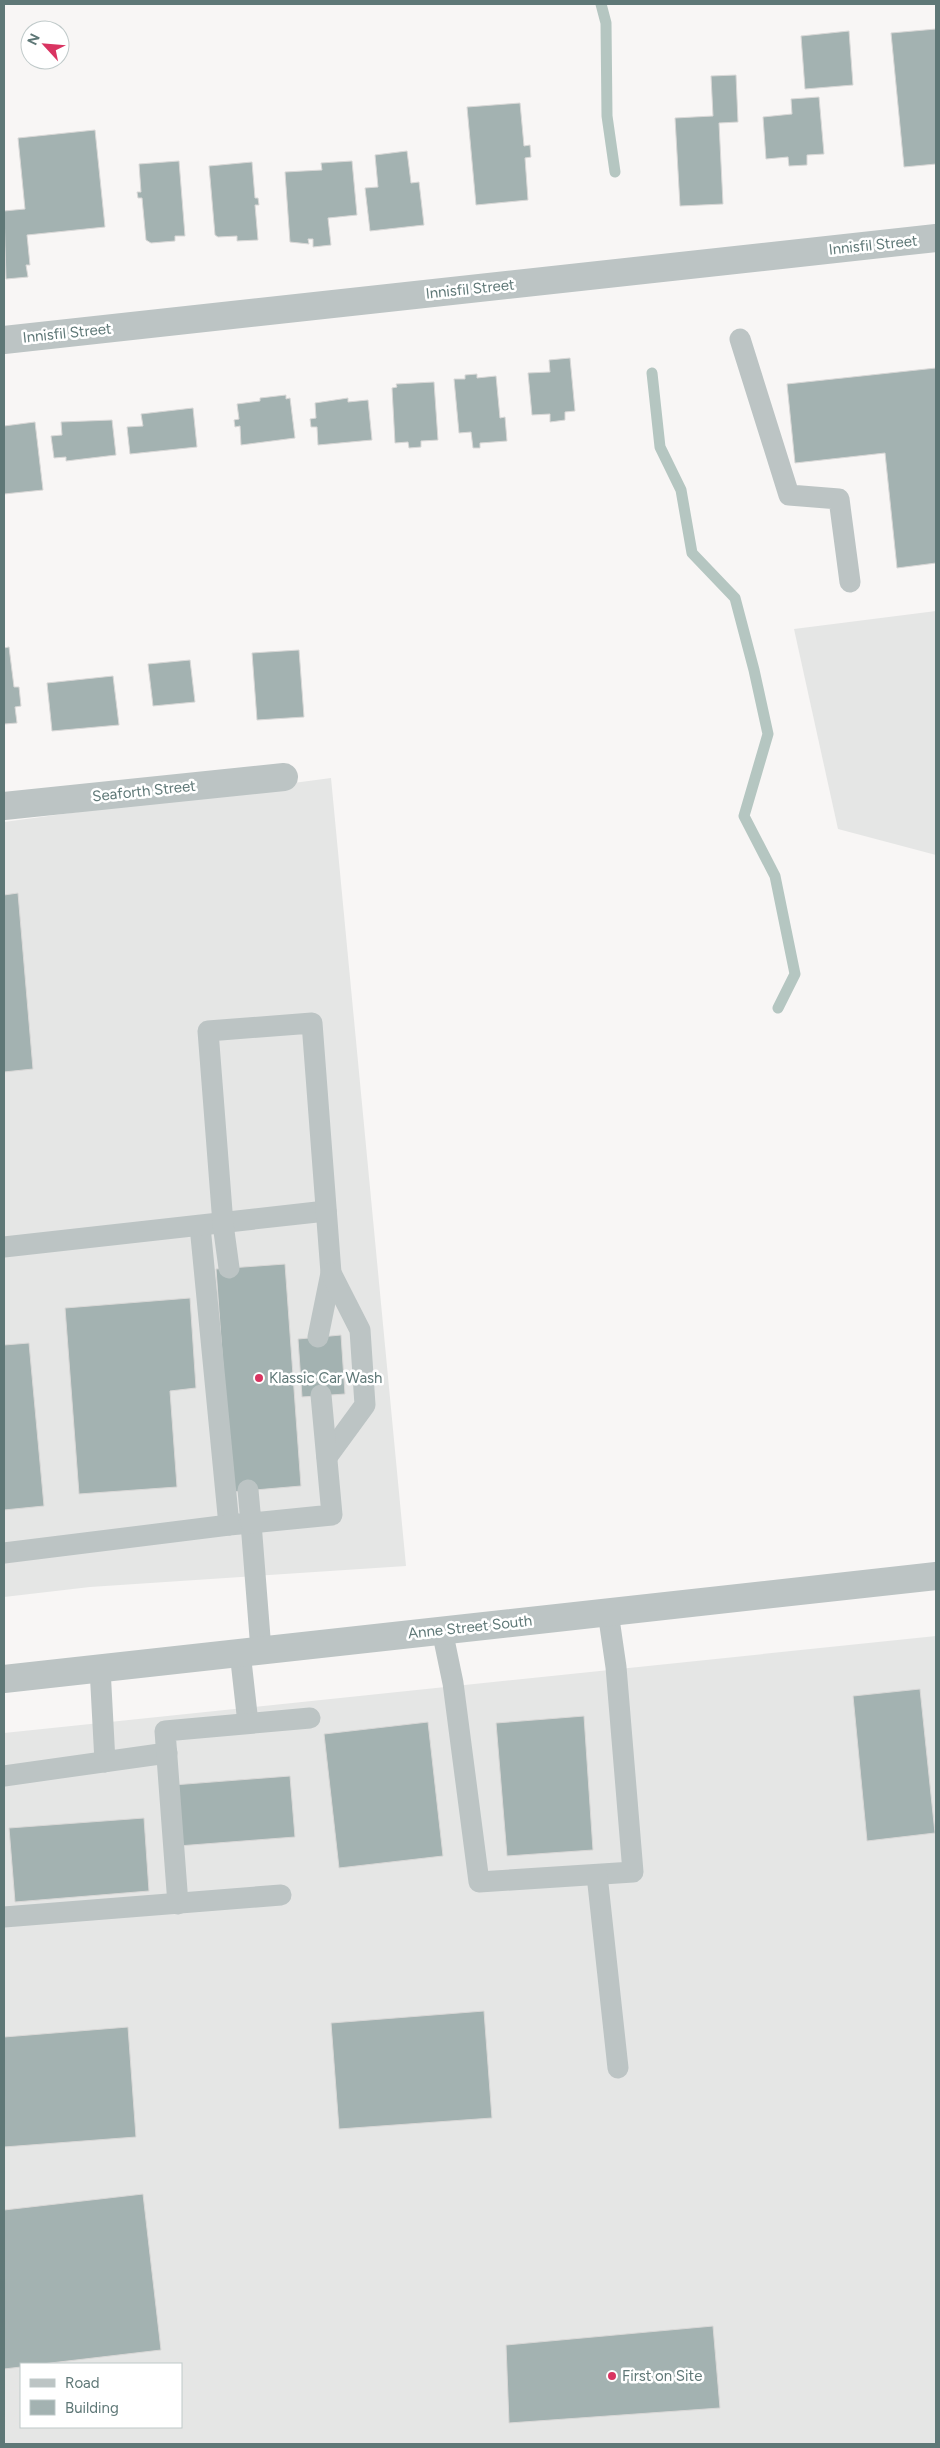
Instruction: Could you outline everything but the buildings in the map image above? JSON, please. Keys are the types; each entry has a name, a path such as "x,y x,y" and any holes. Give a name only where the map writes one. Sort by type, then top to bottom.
{"street":[{"name":"Innisfil Street","path":"4,340 936,238"},
{"name":"Seaforth Street","path":"4,806 284,777"},
{"name":"Anne Street South","path":"4,1679 936,1576"}],"lane":[{"path":"740,339 788,496 839,499 850,582"},
{"path":"229,1268 222,1224 208,1031 312,1023 331,1274 318,1337"},
{"path":"4,1247 326,1211"},
{"path":"200,1226 229,1525"},
{"path":"327,1456 365,1405 360,1330 331,1274"},
{"path":"4,1554 229,1525 332,1515 320,1395"},
{"path":"248,1490 251,1523 248,1723"},
{"path":"442,1630 454,1683 479,1882 633,1872 616,1667 608,1612"},
{"path":"100,1668 106,1762"},
{"path":"178,1904 165,1731 310,1718"},
{"path":"4,1776 167,1753"},
{"path":"597,1875 618,2068"},
{"path":"4,1917 281,1895"}],"shaded area":[{"path":"936,611 936,855 838,829 794,629"},
{"path":"331,778 406,1566 90,1587 4,1597 4,822"},
{"path":"936,1636 936,2444 4,2444 4,1733"}],"waterway":[{"path":"601,4 606,23 607,116 615,172"},
{"path":"652,373 660,447 681,490 692,553 735,598 768,734 744,816 775,876 795,974 778,1008"}],"place":[{"name":"Klassic Car Wash","path":"259,1378"},
{"name":"First on Site","path":"612,2376"}]}
